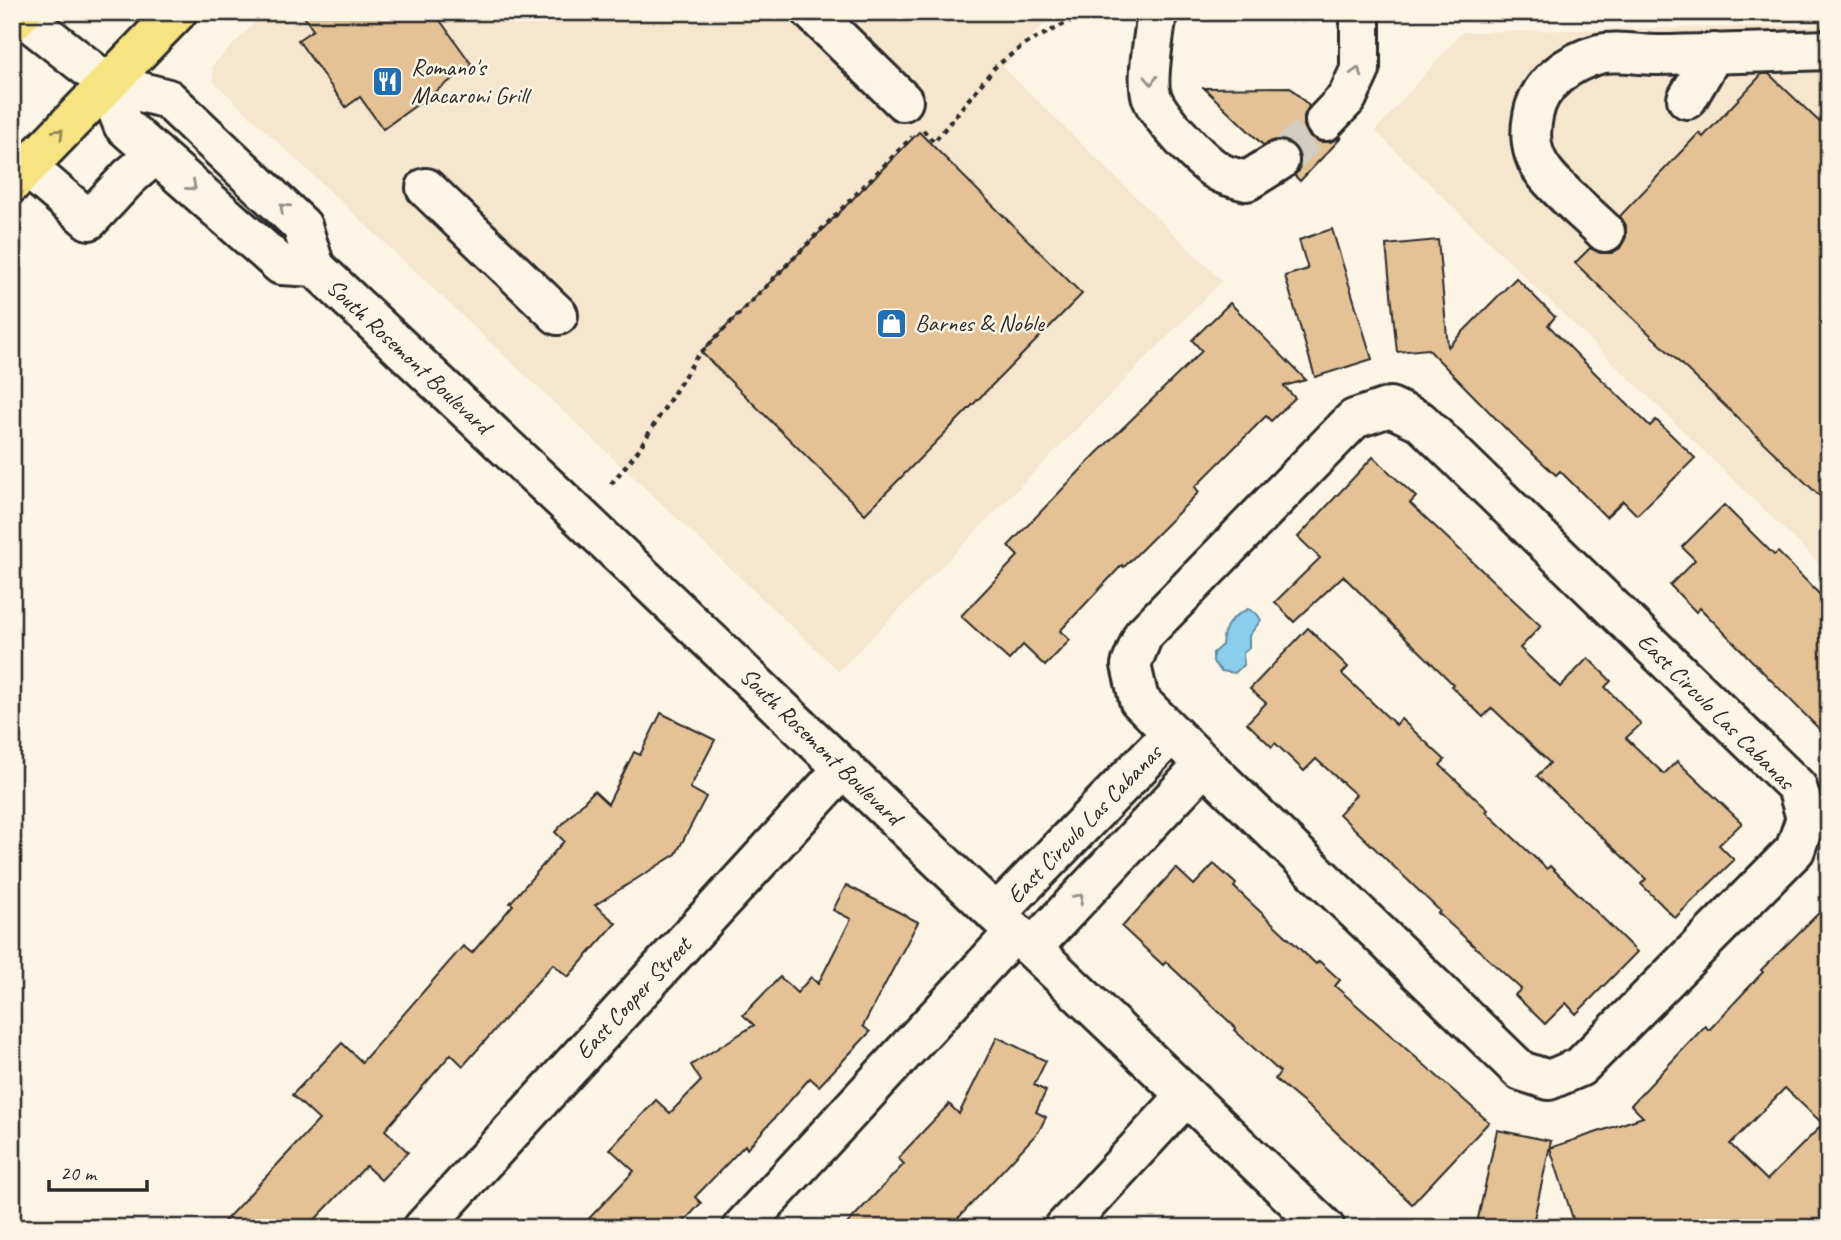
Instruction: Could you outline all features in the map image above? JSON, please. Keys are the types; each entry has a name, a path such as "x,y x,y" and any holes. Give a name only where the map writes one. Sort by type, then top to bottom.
{"main road":[{"path":"20,175 177,12"}],"street":[{"path":"812,12 903,101"},
{"path":"1157,12 1151,61 1151,97 1166,119 1192,149 1220,173 1247,181 1279,161"},
{"path":"1325,121 1346,98 1360,70 1360,12"},
{"path":"18,16 107,83"},
{"path":"1605,232 1544,173 1533,153 1530,131 1534,109 1544,89 1558,74 1576,62 1602,53 1829,50"},
{"path":"1687,99 1714,53"},
{"name":"South Rosemont Boulevard","path":"107,83 123,125 281,265 314,267"},
{"name":"South Rosemont Boulevard","path":"107,83 168,99 302,226 314,267 1325,1228"},
{"path":"20,175 89,220 129,177 156,154"},
{"path":"426,188 558,315"},
{"name":"East Circulo Las Cabanas","path":"1390,407 1420,421 1797,787 1806,818 1795,850 1580,1068 1549,1080 1521,1071 1172,733 1139,700 1131,665 1143,635 1354,419 1390,407"},
{"name":"East Circulo Las Cabanas","path":"1015,931 1084,824 1172,733"},
{"name":"East Circulo Las Cabanas","path":"1015,931 1119,855 1204,765"},
{"name":"East Cooper Street","path":"423,1228 844,768"},
{"path":"1084,824 1119,855"},
{"path":"742,1228 1015,931"},
{"path":"1063,1228 1186,1096"}],"path":[{"path":"611,484 637,452 696,359 920,128 934,142 995,67 1025,44 1088,12"}],"shaded area":[{"path":"265,12 1055,12 1003,67 1222,281 839,671 214,82 212,66"},
{"path":"1829,25 1829,573 1375,131 1462,32"}],"water":[{"path":"1248,609 1261,620 1249,636 1249,648 1243,653 1244,664 1235,673 1221,671 1213,662 1213,653 1222,645 1229,623"}],"building":[{"name":"Romano's Macaroni Grill","path":"301,12 434,12 472,65 383,129 360,97 346,107 298,40 313,30"},
{"path":"1762,74 1769,74 1829,131 1829,505 1575,263 1590,248 1600,253 1612,253 1620,248 1626,237 1626,225 1620,216 1699,133 1703,137"},
{"path":"1290,87 1309,106 1304,116 1304,126 1309,136 1320,142 1330,142 1342,137 1300,181 1294,175 1299,171 1301,161 1297,149 1290,142 1279,139 1263,145 1204,88"},
{"name":"Barnes & Noble","path":"919,132 1082,294 865,514 701,352"},
{"path":"1332,229 1372,359 1315,377 1285,276 1308,269 1299,240"},
{"path":"1438,240 1448,347 1516,278 1555,317 1548,325 1595,373 1650,426 1656,420 1695,458 1637,515 1623,501 1606,517 1560,471 1556,475 1511,434 1428,349 1397,352 1386,245"},
{"path":"1230,303 1306,380 1284,386 1295,398 1271,421 1266,416 1195,487 1199,492 1124,567 1122,565 1060,631 1070,640 1045,666 1023,645 1009,660 961,616 1018,556 1008,546 1096,454 1202,351 1192,340"},
{"path":"1373,457 1416,497 1410,503 1541,626 1520,648 1560,687 1588,658 1611,681 1605,687 1641,724 1626,738 1664,774 1677,761 1742,823 1719,845 1734,860 1675,918 1641,884 1646,879 1537,776 1550,763 1492,708 1483,717 1343,576 1294,622 1275,602 1320,558 1298,537"},
{"path":"1724,505 1774,555 1778,552 1829,604 1829,739 1700,608 1696,612 1670,585 1695,560 1682,547"},
{"path":"1308,628 1348,667 1342,674 1396,725 1401,719 1445,760 1440,765 1488,810 1486,812 1547,869 1550,866 1637,952 1576,1014 1566,1003 1545,1024 1515,995 1521,989 1438,913 1440,911 1339,814 1356,795 1316,759 1304,771 1275,743 1272,747 1247,723 1266,703 1250,689"},
{"path":"661,713 715,740 690,788 706,797 676,854 595,905 616,923 568,977 553,964 463,1066 451,1054 385,1130 408,1152 381,1180 366,1166 307,1228 218,1228 319,1120 292,1095 342,1043 362,1062 463,946 472,953 513,905 510,903 564,841 555,832 594,791 608,804 634,752 640,755"},
{"path":"1214,864 1236,884 1234,887 1316,964 1319,961 1340,980 1335,986 1489,1122 1412,1204 1316,1113 1275,1079 1280,1072 1234,1030 1236,1028 1166,962 1163,965 1122,927 1176,868 1194,885"},
{"path":"846,885 918,922 863,1026 870,1032 819,1086 810,1078 747,1149 745,1145 695,1197 701,1203 678,1228 580,1228 634,1171 610,1149 656,1100 670,1113 701,1081 691,1065 754,1025 743,1015 780,977 797,993 811,977 818,984 851,919 833,910"},
{"path":"1829,903 1829,1228 1576,1228 1550,1148 1643,1117 1631,1105 1705,1026 1709,1030 1763,972 1761,970","holes":["1785,1088 1823,1124 1767,1180 1730,1144"]},
{"path":"997,1037 1046,1061 1034,1085 1046,1091 1036,1112 1046,1117 1039,1131 949,1228 843,1228 904,1164 898,1158 949,1104 959,1114"},
{"path":"1497,1130 1551,1141 1532,1228 1476,1228"}],"tunnel":[{"path":"1279,161 1325,121"}],"place":[{"name":"Romano's Macaroni Grill","path":"388,81"},
{"name":"Barnes & Noble","path":"892,323"}]}
